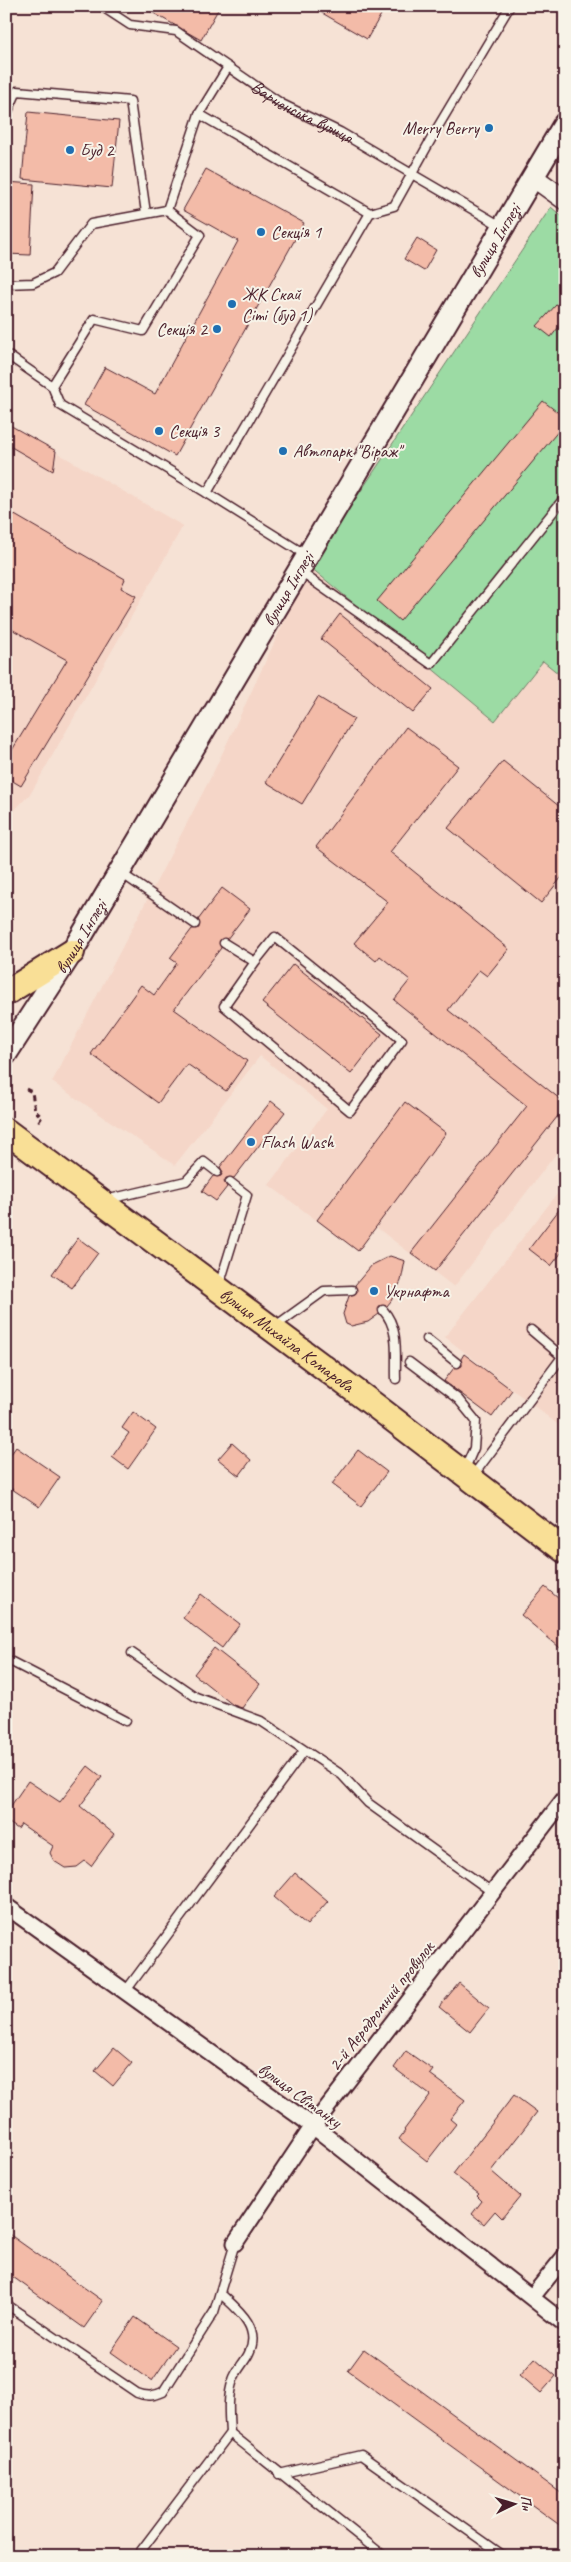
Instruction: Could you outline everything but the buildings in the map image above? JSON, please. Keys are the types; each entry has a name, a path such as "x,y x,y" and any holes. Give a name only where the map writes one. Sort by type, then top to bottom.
{"main road":[{"name":"вулиця Інглезі","path":"6,1054 72,952 565,123"},
{"path":"6,993 72,952"},
{"name":"вулиця Михайла Комарова","path":"6,1131 219,1288 565,1551"}],"street":[{"path":"533,177 565,200"},
{"name":"2-й Аеродромний провулок","path":"234,2243 312,2126 565,1798"},
{"name":"вулиця Світанку","path":"6,1906 312,2126 565,2324"},
{"path":"532,2298 565,2256"}],"lane":[{"name":"Варненська вулиця","path":"101,6 130,25 176,31 282,104 340,132 503,227"},
{"path":"206,493 370,213 394,206 439,125 510,6"},
{"path":"167,210 199,114 228,67"},
{"path":"6,116 17,91 130,101 146,213"},
{"path":"199,114 370,213"},
{"path":"6,284 33,282 54,273 90,224 167,210 200,235 143,330 94,319 52,386"},
{"path":"6,354 52,386 60,405 206,493 303,564 431,664 565,496"},
{"path":"120,872 195,924"},
{"path":"276,937 402,1040 350,1111 224,1006 255,962 276,937"},
{"path":"224,943 255,962"},
{"path":"102,1201 186,1181 204,1162 217,1172"},
{"path":"219,1288 247,1195 230,1182"},
{"path":"272,1329 324,1291 352,1290"},
{"path":"383,1310 391,1319 395,1330 396,1379"},
{"path":"467,1476 564,1358 532,1330"},
{"path":"427,1339 457,1363"},
{"path":"409,1362 468,1405 476,1421 474,1448 467,1476"},
{"path":"132,1653 196,1697 261,1721 342,1775 368,1802 492,1892"},
{"path":"6,1659 126,1721"},
{"path":"126,1992 304,1751"},
{"path":"6,2304 137,2394 150,2396 163,2392 214,2312 234,2243"},
{"path":"137,2556 230,2433 228,2406 233,2379 250,2352 252,2341 247,2320 220,2292"},
{"path":"230,2433 384,2556"},
{"path":"279,2474 361,2455 504,2556"}],"path":[{"path":"26,1089 32,1092 35,1111 42,1118 37,1124"},
{"path":"6,1168 10,1162"}],"shaded area":[{"path":"6,423 183,526 31,793 6,819"},
{"path":"310,567 495,720 543,661 565,679 565,1142 454,1287 376,1227 358,1251 269,1185 327,1109 260,1056 175,1165 52,1082 212,775"},
{"path":"565,1184 565,1430 445,1337"}],"green space":[{"path":"551,207 565,219 565,679 543,661 495,721 310,567"}],"place":[{"name":"Merry Berry","path":"489,128"},
{"name":"Буд 2","path":"70,150"},
{"name":"Секція 1","path":"261,232"},
{"name":"ЖК Скай Сіті (буд 1)","path":"232,304"},
{"name":"Секція 2","path":"217,329"},
{"name":"Секція 3","path":"159,431"},
{"name":"Автопарк \"Віраж\"","path":"283,451"},
{"name":"Flash Wash","path":"251,1142"},
{"name":"Укрнафта","path":"374,1291"}]}
